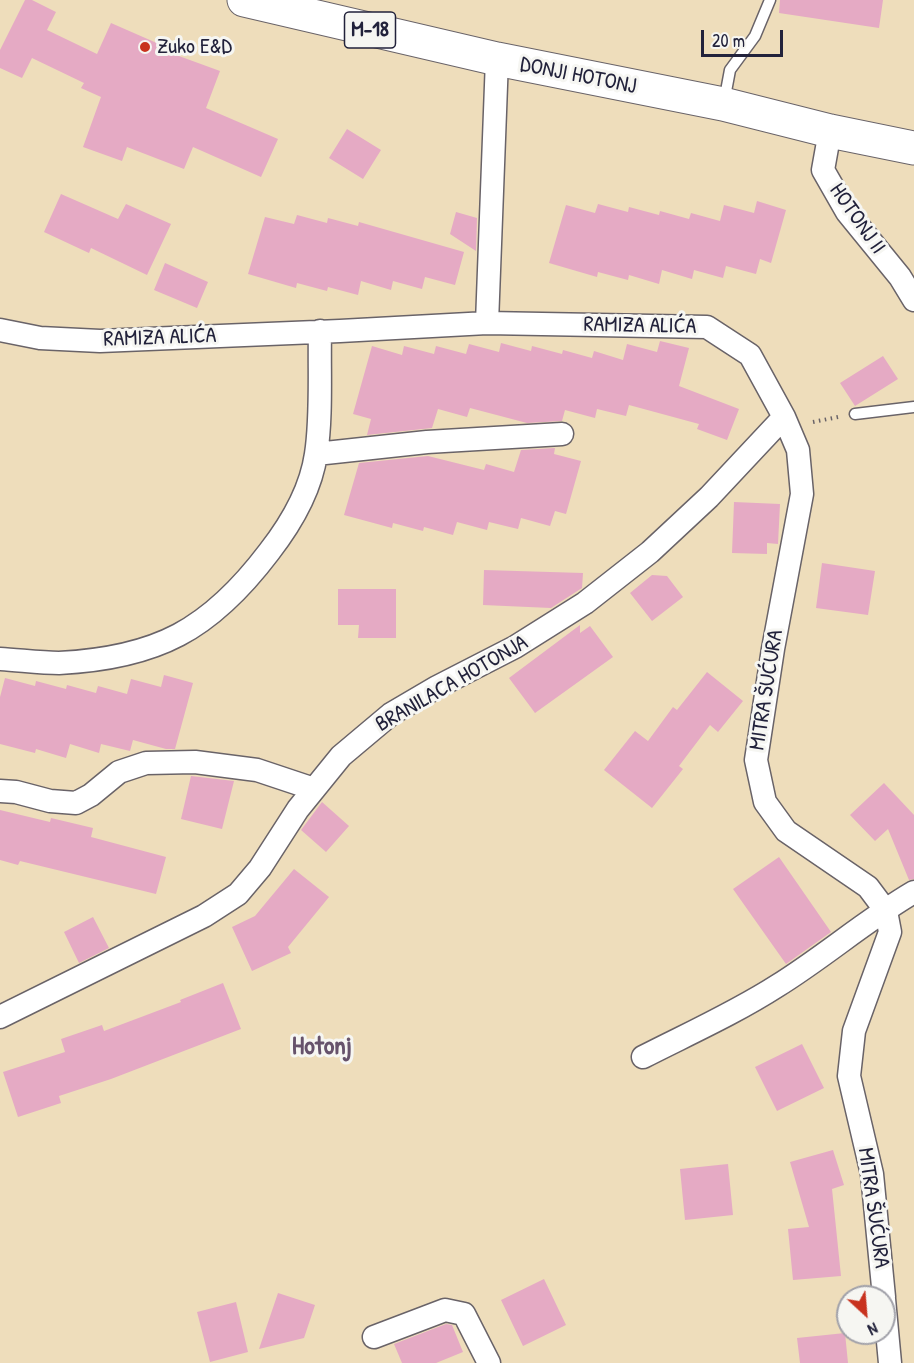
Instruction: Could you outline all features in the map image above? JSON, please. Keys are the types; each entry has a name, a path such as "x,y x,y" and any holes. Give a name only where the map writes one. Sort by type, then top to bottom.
{"main road":[{"name":"DONJI HOTONJ","path":"243,0 497,59 723,104 914,148"}],"street":[{"path":"487,323 497,59"},
{"name":"HOTONJ II","path":"830,130 823,170 847,212 900,277 914,300"},
{"name":"RAMIZA ALIĆA","path":"0,330 40,338 100,341 487,323 707,327 750,355 787,422"},
{"path":"0,659 57,663 142,651 183,633 217,610 246,583 275,544 309,483 316,454 320,331"},
{"name":"BRANILACA HOTONJA","path":"0,1017 204,916 238,894 260,868 298,809 341,756 391,714 437,687 515,647 594,596 650,552 787,422"},
{"name":"MITRA ŠUĆURA","path":"787,422 798,450 802,494 773,649 756,760 765,802 786,831 868,887 886,911 890,932 854,1030 849,1076 872,1174 883,1285"},
{"path":"316,454 427,442 562,434"},
{"path":"0,791 16,792 50,801 76,803 91,795 119,772 146,763 195,762 257,770 314,789"},
{"path":"643,1057 731,1014 778,986 851,933 914,892"},
{"path":"374,1337 445,1310 464,1314 489,1363"},
{"name":"MITRA ŠUĆURA","path":"888,1345 890,1363"}],"lane":[{"path":"723,104 730,70 755,36 770,0"},
{"path":"855,414 914,406"}],"path":[{"path":"787,422 855,414"}],"building":[{"path":"25,0 32,0 56,12 47,30 97,54 111,23 159,44 157,48 220,71 206,108 278,139 261,177 193,147 184,169 127,147 122,161 83,147 101,97 81,88 84,83 32,58 22,78 0,68 0,50"},
{"path":"780,0 883,0 879,28 779,13"},
{"path":"347,129 381,150 363,179 329,158"},
{"path":"61,194 118,219 126,204 171,224 147,275 91,248 89,253 44,232"},
{"path":"757,201 786,210 771,263 760,259 756,274 726,266 723,278 694,270 692,279 662,270 659,284 629,275 628,280 598,272 597,277 549,263 566,205 595,213 598,204 628,212 629,207 659,215 660,211 689,219 691,213 720,221 724,205 754,213"},
{"path":"456,212 477,218 476,251 450,234"},
{"path":"297,215 327,223 328,218 358,226 359,222 464,252 455,285 425,277 422,289 393,281 391,290 361,281 358,295 328,287 327,291 297,283 296,288 248,274 265,217 294,224"},
{"path":"165,263 208,282 197,308 154,290"},
{"path":"660,341 689,348 679,386 739,409 727,440 697,429 699,424 629,405 626,416 597,409 595,418 565,410 562,421 527,423 470,408 467,417 438,409 432,428 367,435 371,419 353,414 372,346 402,355 404,346 434,354 436,346 466,354 469,344 499,352 501,343 531,351 532,346 562,354 563,350 592,358 594,351 623,360 627,344 657,352"},
{"path":"883,356 898,379 855,406 840,383"},
{"path":"555,448 554,454 581,461 566,514 555,511 550,526 521,518 518,529 489,522 487,530 457,522 453,535 424,527 423,531 393,523 392,528 344,515 359,463 428,456 484,470 486,464 514,472 521,450"},
{"path":"734,502 780,504 778,544 767,543 767,554 732,553"},
{"path":"822,563 875,571 868,615 816,608"},
{"path":"484,570 583,573 582,588 551,608 483,605"},
{"path":"652,575 667,576 683,597 652,621 630,593"},
{"path":"338,589 396,589 396,638 358,638 359,625 338,625"},
{"path":"580,625 580,633 590,626 613,657 535,713 509,678"},
{"path":"707,672 743,701 718,732 710,725 679,766 683,769 652,808 604,770 635,731 648,741 673,707 677,710"},
{"path":"164,675 193,683 175,749 166,749 133,740 130,751 101,744 99,753 70,744 66,758 36,749 35,753 0,744 0,697 5,678 35,686 36,681 66,689 67,685 96,693 98,686 127,694 131,679 161,687"},
{"path":"191,776 234,781 222,829 181,819"},
{"path":"884,783 914,815 914,879 909,880 888,829 875,841 850,815"},
{"path":"322,802 349,826 326,852 301,830"},
{"path":"0,810 50,822 51,818 93,828 91,837 166,857 156,894 20,861 18,865 0,860"},
{"path":"779,857 831,932 786,964 733,889"},
{"path":"294,869 329,897 288,947 291,953 252,971 232,927 255,916"},
{"path":"93,917 109,948 79,963 64,932"},
{"path":"223,983 241,1029 111,1079 59,1096 61,1103 18,1117 3,1072 65,1052 61,1039 102,1025 104,1031 181,1002 180,1000"},
{"path":"802,1044 824,1088 777,1111 755,1067"},
{"path":"833,1150 844,1185 832,1189 841,1276 793,1280 788,1229 809,1227 790,1162"},
{"path":"728,1164 733,1215 685,1220 680,1169"},
{"path":"544,1279 566,1325 523,1346 501,1300"},
{"path":"278,1293 315,1305 304,1338 259,1349"},
{"path":"236,1302 248,1352 210,1362 197,1312"},
{"path":"446,1324 452,1325 463,1352 436,1363 402,1363 394,1344"},
{"path":"836,1334 836,1345 846,1345 848,1363 800,1363 797,1338"}],"place":[{"name":"Zuko E&D","path":"145,47"}],"district":[{"name":"Hotonj","path":"322,1047"}]}
